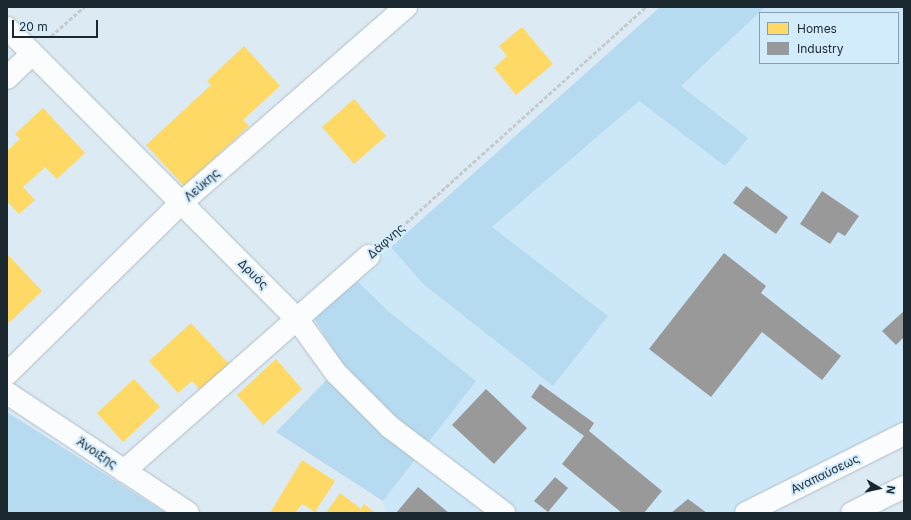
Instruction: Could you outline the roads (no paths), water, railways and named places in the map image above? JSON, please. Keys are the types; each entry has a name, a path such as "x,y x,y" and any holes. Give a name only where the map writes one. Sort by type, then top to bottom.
{"street":[{"name":"Λεύκης","path":"7,374 180,204 406,7"},
{"name":"Δρυός","path":"7,28 180,204 297,319 336,373 390,427 504,513"},
{"path":"7,78 32,54"},
{"name":"Δάφνης","path":"124,471 369,256"},
{"name":"Άνοιξης","path":"7,393 188,513"},
{"name":"Αναπαύσεως","path":"746,513 904,434"},
{"path":"852,513 904,487"}]}
